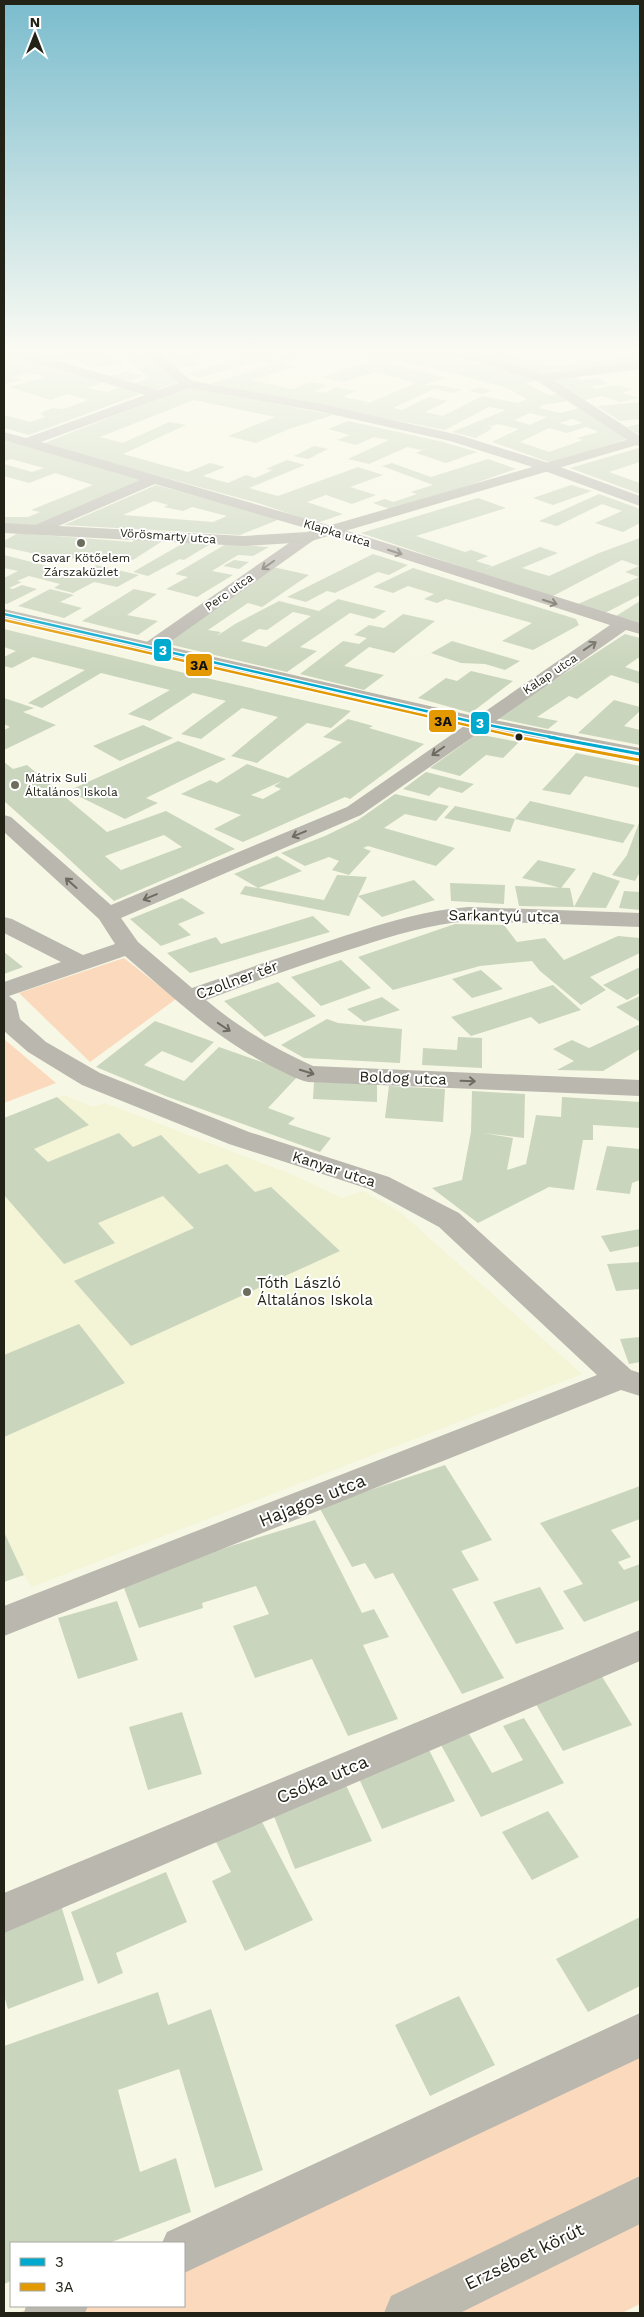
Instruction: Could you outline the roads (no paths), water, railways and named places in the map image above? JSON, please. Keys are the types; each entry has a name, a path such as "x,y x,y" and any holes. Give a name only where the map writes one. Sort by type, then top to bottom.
{"main road":[{"name":"Erzsébet körút","path":"408,2313 640,2199"}],"street":[{"name":"Klapka utca","path":"81,458 332,531 640,630"},
{"path":"519,458 640,500"},
{"name":"Vörösmarty utca","path":"4,528 41,528 244,541 308,537 579,458"},
{"path":"41,528 153,480"},
{"name":"Perc utca","path":"151,647 308,537"},
{"path":"4,614 478,723 640,754"},
{"name":"Kalap utca","path":"108,915 354,811 478,723 622,625"},
{"name":"Boldog utca","path":"4,822 108,915 129,947 219,1024 262,1052 308,1074 640,1088"},
{"name":"Sarkantyú utca","path":"286,962 441,916 469,914 640,920"},
{"path":"4,924 80,963"},
{"path":"4,990 129,947"},
{"name":"Czollner tér","path":"189,998 286,962"},
{"name":"Kanyar utca","path":"4,1002 8,1022 30,1041 91,1080 239,1138 379,1183 449,1220 630,1382"},
{"name":"Hajagos utca","path":"4,1621 630,1382"},
{"name":"Csóka utca","path":"4,1913 640,1645"},
{"path":"185,2249 640,2035"},
{"path":"48,2313 62,2307"}],"place":[{"name":"Csavar Kötőelem Zárszaküzlet","path":"81,543"},
{"name":"Mátrix Suli Általános Iskola","path":"15,785"},
{"name":"Tóth László Általános Iskola","path":"247,1292"}]}
